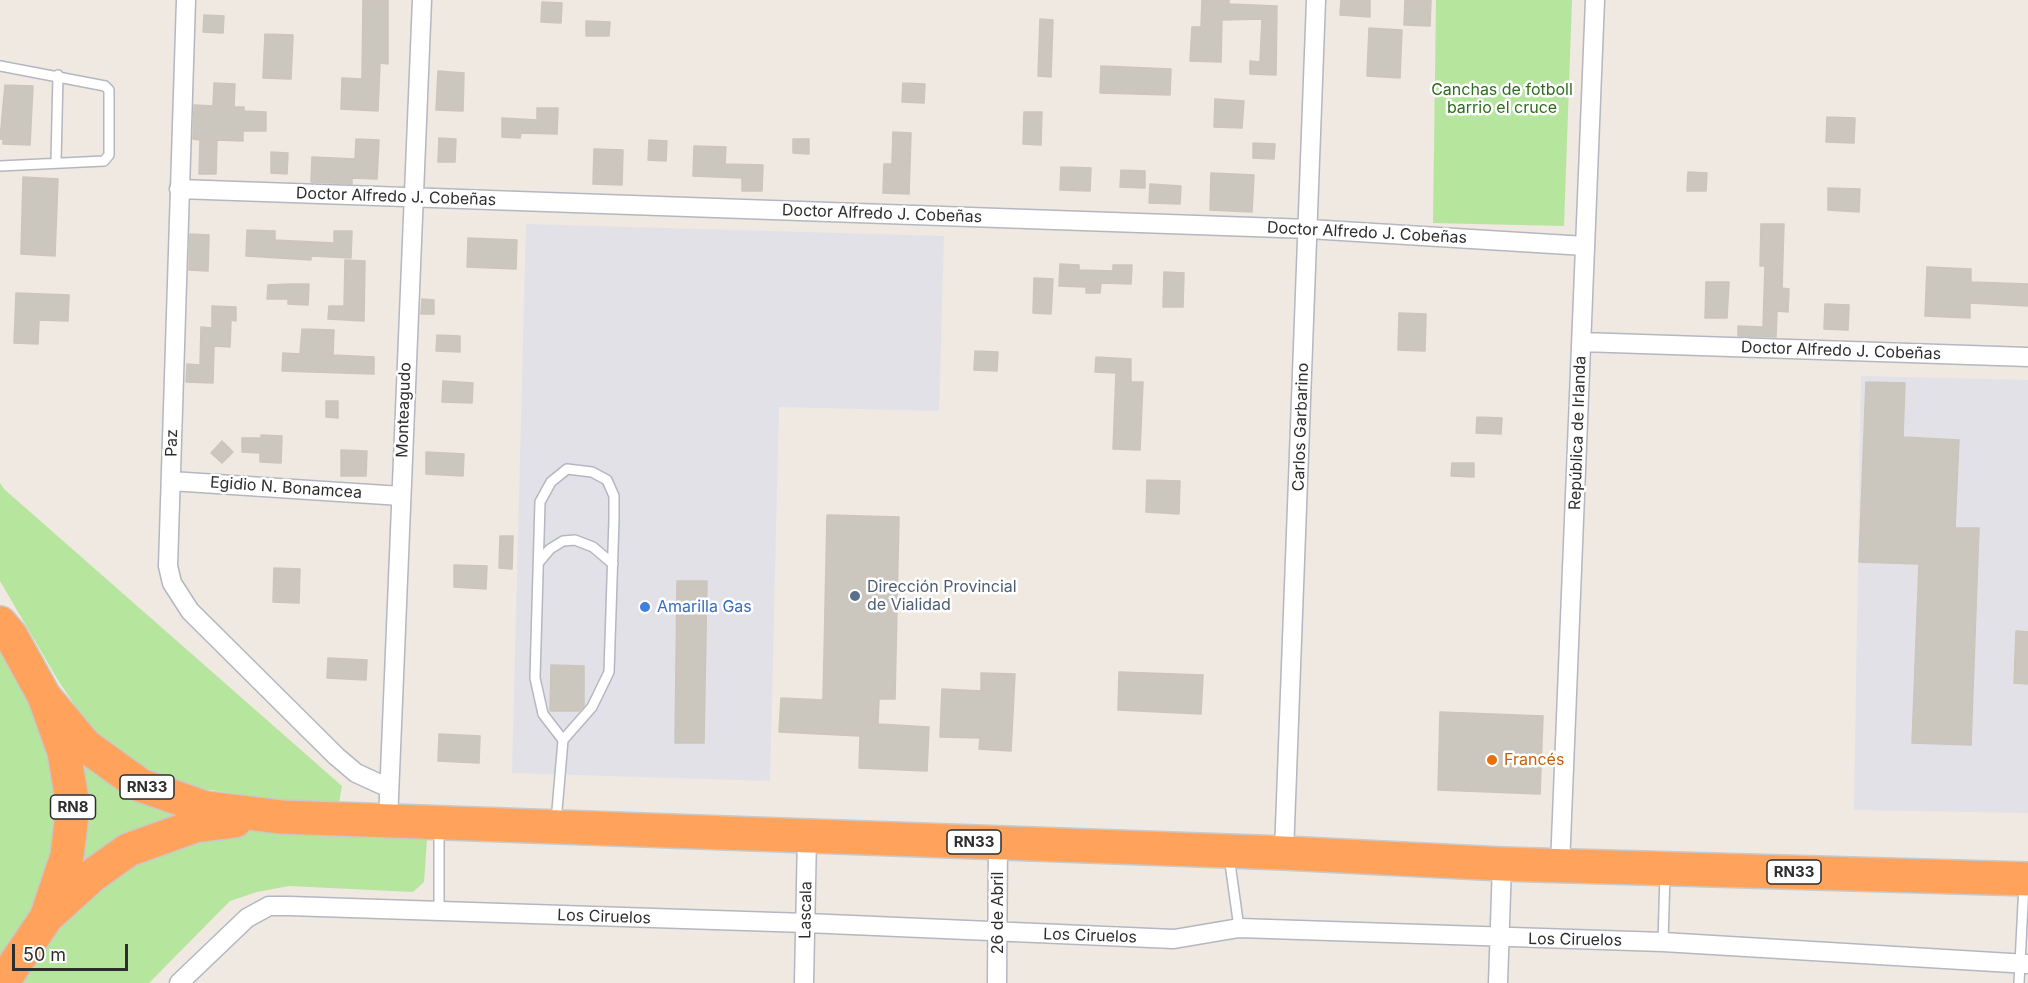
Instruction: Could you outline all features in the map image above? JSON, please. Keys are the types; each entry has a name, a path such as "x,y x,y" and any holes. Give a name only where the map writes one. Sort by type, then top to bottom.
{"highway":[{"name":"RN8","path":"2,983 46,918 67,856 74,806 64,752 44,696 4,625"},
{"name":"RN33","path":"44,696 86,746 140,785 206,808 281,817 1284,853 1502,864 2026,879"},
{"name":"RN33","path":"46,918 93,875 128,850 195,826 281,817"}],"street":[{"name":"Paz","path":"186,0 178,189 168,566 177,594 190,611 336,756 356,773 389,788"},
{"name":"Monteagudo","path":"388,821 422,0"},
{"name":"Carlos Garbarino","path":"1284,853 1310,229 1316,0"},
{"name":"República de Irlanda","path":"1560,866 1595,0"},
{"name":"Doctor Alfredo J. Cobeñas","path":"178,189 1310,229 1585,246"},
{"name":"Doctor Alfredo J. Cobeñas","path":"1582,342 2028,357"},
{"name":"Egidio N. Bonamcea","path":"171,481 401,496"},
{"name":"Lascala","path":"804,983 807,836"},
{"name":"26 de Abril","path":"997,983 998,843"},
{"path":"1498,983 1502,864"},
{"name":"Los Ciruelos","path":"179,983 247,918 269,906 806,923 1174,939 1239,928 1663,942 2024,964"}],"lane":[{"path":"0,66 58,75 105,86 109,90 110,155 104,160 0,166"},
{"path":"56,162 58,75"},
{"path":"555,827 563,740 592,707 609,672 613,564 614,496 607,480 592,472 567,469 550,482 540,502 535,678 543,714 563,740"},
{"path":"538,562 550,549 563,541 575,540 593,547 613,564"},
{"path":"439,823 439,912"},
{"path":"1229,851 1239,928"},
{"path":"1663,942 1665,869"},
{"path":"2019,983 2024,964 2026,879"}],"shaded area":[{"name":"Amarilla Gas","path":"526,224 944,236 939,411 779,407 770,781 512,773"},
{"path":"1861,376 2028,380 2028,813 1854,810"}],"green space":[{"name":"Canchas de fotboll barrio el cruce","path":"1436,0 1572,0 1564,226 1433,223"},
{"path":"0,483 4,489 342,786 339,803 275,801 188,786 126,759 92,730 59,682 0,581"},
{"path":"0,644 36,706 60,785 54,852 30,911 0,959"},
{"path":"70,743 195,818 69,878"},
{"path":"250,829 427,840 424,882 413,892 289,886 257,892 230,901 149,983 17,983 31,961 83,897 155,850"}],"building":[{"path":"363,0 388,0 388,64 380,63 378,111 341,109 342,78 362,79"},
{"path":"1202,0 1229,0 1229,4 1277,6 1276,75 1250,74 1250,61 1260,62 1262,19 1222,20 1221,62 1190,61 1192,27 1201,27"},
{"path":"1341,0 1370,0 1370,17 1340,15"},
{"path":"1405,0 1431,0 1430,26 1404,25"},
{"path":"542,2 562,3 561,23 541,22"},
{"path":"204,15 224,16 223,33 203,32"},
{"path":"1040,19 1053,20 1051,77 1038,76"},
{"path":"586,21 610,22 609,36 586,36"},
{"path":"1369,28 1402,30 1400,78 1367,76"},
{"path":"265,34 293,35 291,79 263,78"},
{"path":"1101,66 1171,69 1170,95 1100,93"},
{"path":"438,71 464,73 463,111 436,110"},
{"path":"214,83 235,84 234,107 244,107 244,111 266,112 266,131 243,131 243,141 217,140 216,174 199,174 200,140 193,139 194,105 213,106"},
{"path":"903,83 925,84 924,103 902,102"},
{"path":"5,85 33,86 30,145 3,144 3,139 0,139"},
{"path":"1215,99 1244,101 1242,128 1214,127"},
{"path":"537,108 558,108 557,134 521,133 520,138 502,137 502,118 537,120"},
{"path":"1024,112 1042,112 1041,145 1023,144"},
{"path":"1827,117 1855,118 1854,143 1826,142"},
{"path":"893,132 911,133 909,194 883,193 884,164 892,164"},
{"path":"439,138 456,139 455,162 438,162"},
{"path":"356,139 379,140 377,179 352,178 352,184 311,182 312,157 355,159"},
{"path":"793,139 809,139 809,154 793,153"},
{"path":"649,140 667,141 666,161 648,160"},
{"path":"1253,143 1275,144 1274,159 1253,158"},
{"path":"694,146 726,147 725,164 763,165 762,191 742,191 742,178 693,176"},
{"path":"594,149 623,150 622,185 593,184"},
{"path":"271,152 288,153 287,174 271,173"},
{"path":"1061,167 1091,168 1090,191 1060,190"},
{"path":"1121,170 1145,171 1145,188 1120,187"},
{"path":"1688,172 1707,173 1706,191 1687,191"},
{"path":"1211,173 1254,175 1252,212 1210,210"},
{"path":"23,177 58,179 55,256 21,254"},
{"path":"1150,184 1181,186 1180,204 1149,203"},
{"path":"1828,188 1860,189 1859,212 1828,210"},
{"path":"1761,224 1784,224 1782,288 1789,289 1788,312 1777,311 1776,337 1738,336 1738,326 1763,327 1765,266 1760,266"},
{"path":"247,230 275,231 275,240 334,243 334,231 352,231 351,258 311,256 311,260 246,256"},
{"path":"190,234 209,235 208,271 189,270"},
{"path":"468,238 517,240 516,269 467,267"},
{"path":"345,260 365,261 364,321 328,319 329,306 344,306"},
{"path":"1060,264 1079,265 1079,270 1113,271 1113,265 1132,265 1131,284 1101,283 1100,293 1086,293 1086,287 1059,286"},
{"path":"1927,267 1971,269 1971,282 2028,284 2028,306 1970,303 1970,318 1925,316"},
{"path":"1164,272 1184,273 1183,307 1163,307"},
{"path":"1034,278 1053,279 1051,314 1033,313"},
{"path":"1706,282 1729,282 1727,318 1705,318"},
{"path":"309,284 308,305 288,304 288,299 267,299 268,285"},
{"path":"16,293 69,295 68,321 39,320 38,344 14,343"},
{"path":"422,299 434,300 434,314 421,314"},
{"path":"1825,304 1849,305 1848,330 1824,329"},
{"path":"212,306 236,307 236,321 231,320 230,347 214,346 213,383 186,382 187,364 200,365 201,327 212,328"},
{"path":"1399,313 1426,314 1425,351 1398,350"},
{"path":"302,329 334,330 333,355 374,357 374,374 282,371 283,353 300,354"},
{"path":"437,335 460,336 460,352 436,351"},
{"path":"975,351 998,352 997,371 974,370"},
{"path":"1096,357 1131,359 1131,382 1143,382 1140,450 1113,449 1116,373 1095,372"},
{"path":"443,381 473,383 472,403 442,402"},
{"path":"1866,382 1905,383 1903,437 1959,440 1955,528 1979,528 1971,745 1912,743 1919,564 1859,562"},
{"path":"326,401 338,401 338,418 326,417"},
{"path":"1477,417 1502,418 1501,434 1476,433"},
{"path":"261,435 282,436 281,463 260,462 260,453 242,452 242,438 261,438"},
{"path":"222,441 233,452 222,463 211,453"},
{"path":"341,450 367,451 366,476 341,476"},
{"path":"426,452 464,454 463,476 426,474"},
{"path":"1452,463 1474,463 1474,477 1451,476"},
{"path":"1147,480 1180,481 1179,514 1146,512"},
{"path":"827,515 899,517 895,699 879,699 878,724 929,727 927,771 859,768 860,736 779,732 781,698 823,700"},
{"path":"500,536 513,536 512,569 499,568"},
{"path":"454,565 487,566 486,589 454,587"},
{"path":"274,568 300,569 299,603 273,602"},
{"path":"677,581 707,581 704,743 675,743"},
{"path":"2016,631 2028,632 2028,684 2014,683"},
{"path":"328,658 367,660 366,680 327,678"},
{"path":"551,665 584,666 584,706 579,711 550,711"},
{"path":"1119,672 1203,675 1201,714 1118,710"},
{"path":"981,673 1015,674 1011,751 979,749 980,738 940,737 942,689 981,691"},
{"path":"1440,712 1543,716 1540,794 1438,790"},
{"path":"439,734 480,736 479,763 438,761"}],"place":[{"name":"Dirección Provincial de Vialidad","path":"855,596"},
{"name":"Amarilla Gas","path":"645,607"},
{"name":"Francés","path":"1492,760"}]}
